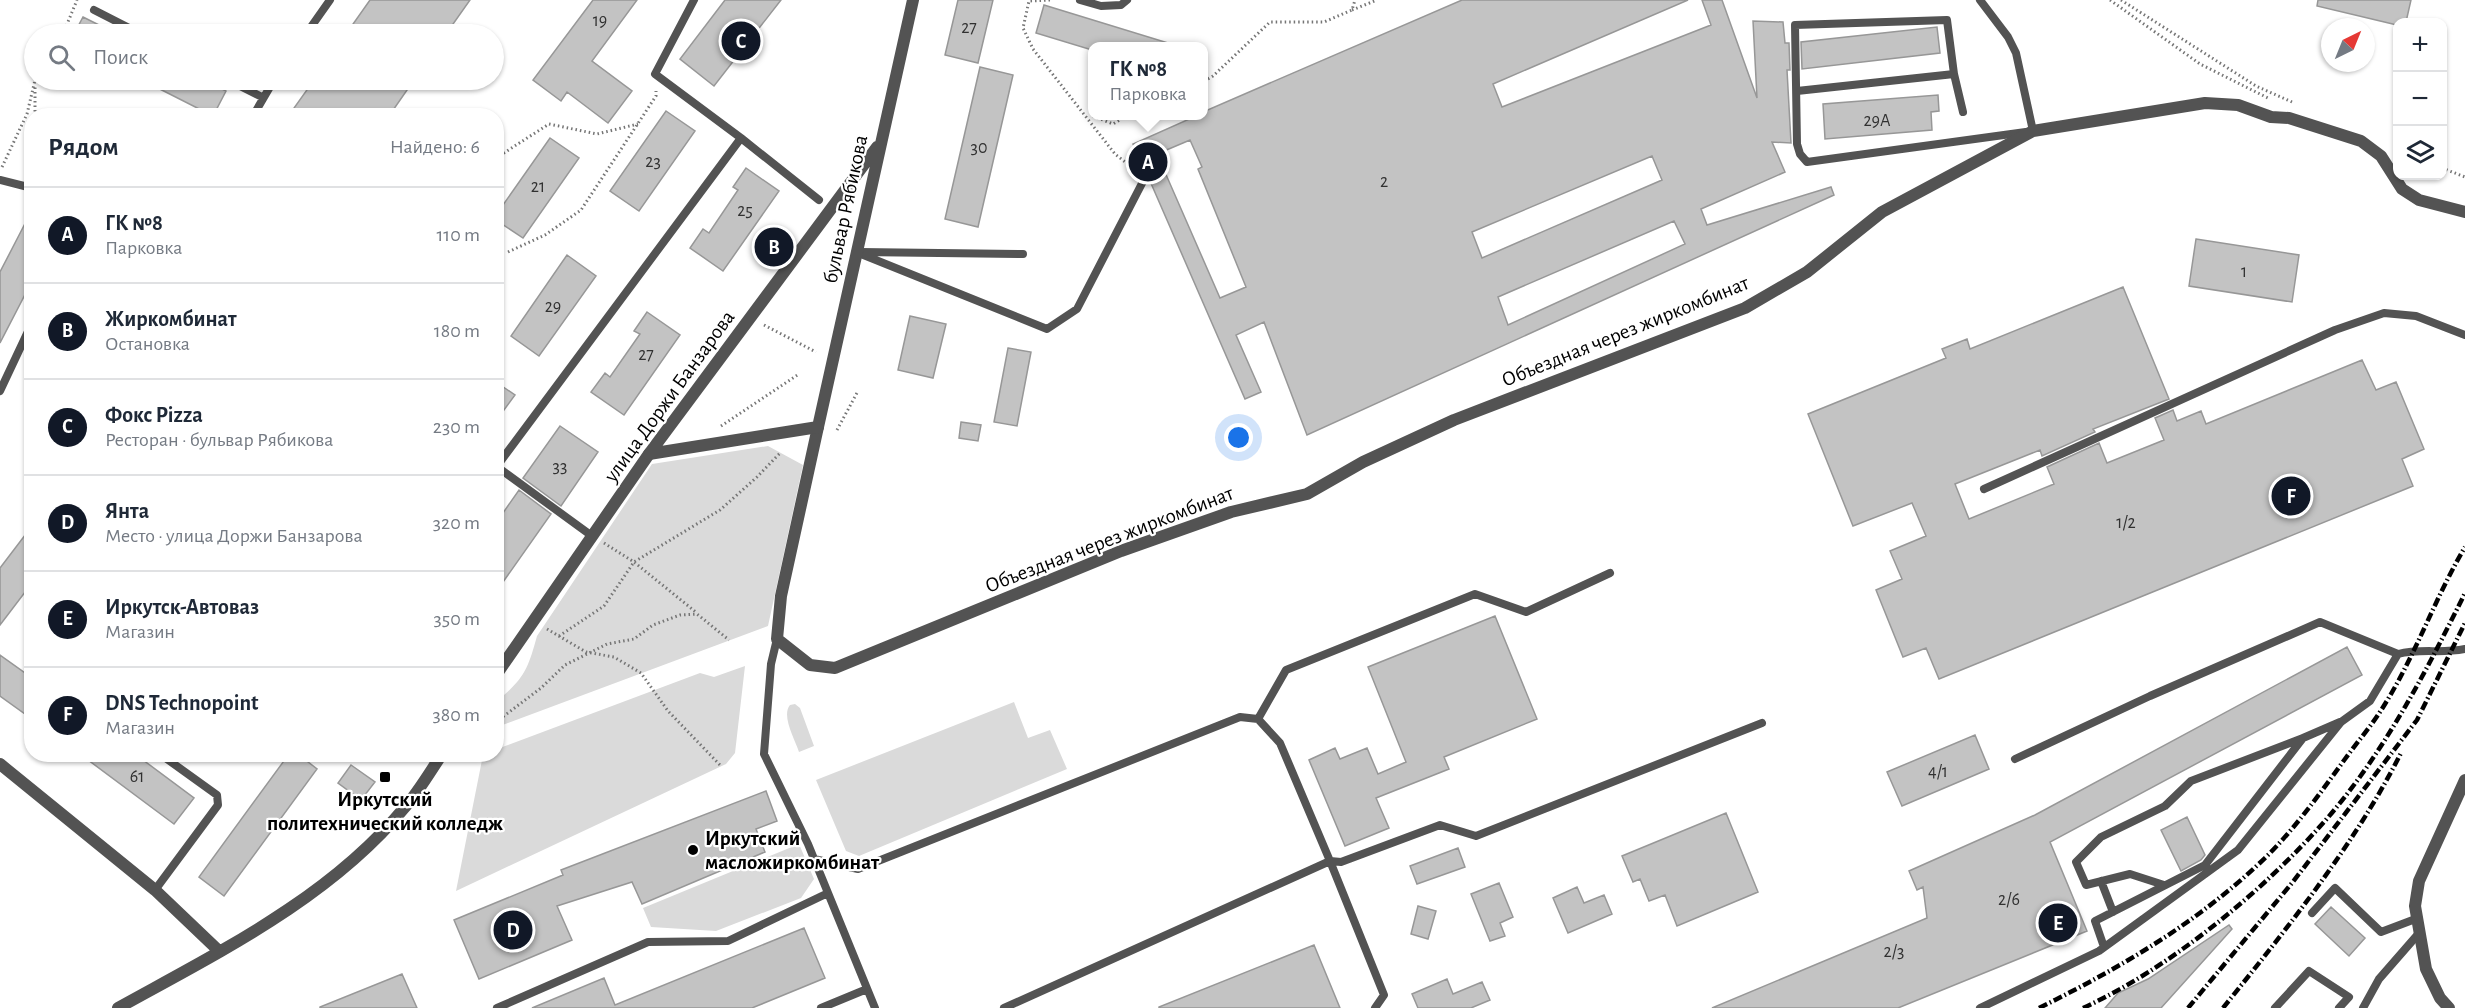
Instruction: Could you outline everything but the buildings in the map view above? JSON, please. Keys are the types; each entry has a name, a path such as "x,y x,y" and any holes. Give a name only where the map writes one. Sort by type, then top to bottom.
{"street":[{"name":"бульвар Рябикова","path":"777,639 781,596 879,144 913,0"},
{"name":"Объездная через жиркомбинат","path":"777,639 810,664 835,668 1121,551 1231,512 1307,494 1363,462 1454,420 1744,308 1807,272 1882,212 2033,131 2205,102 2238,105 2271,117 2289,118 2361,141 2381,156 2402,189 2419,200 2465,213"},
{"name":"улица Доржи Банзарова","path":"504,664 596,538 649,454 879,144"},
{"path":"649,454 818,427"},
{"path":"118,1008 289,909 350,861 406,807 437,762"},
{"path":"0,764 155,890 219,951"},
{"path":"2449,1008 2440,998 2426,969 2415,906 2419,881 2465,780"}],"lane":[{"path":"313,24 330,0"},
{"path":"694,0 655,74 819,200"},
{"path":"1080,0 1101,6 1121,5 1126,0"},
{"path":"1963,112 1954,74 1947,20 1795,25 1797,144 1800,154 1807,162 2033,131 2016,53 2008,37 1982,2"},
{"path":"94,10 121,24"},
{"path":"1797,91 1954,74"},
{"path":"248,90 262,97"},
{"path":"257,108 267,90"},
{"path":"504,457 741,138"},
{"path":"856,252 1047,329 1077,309 1151,166"},
{"path":"0,180 24,186"},
{"path":"856,252 1023,254"},
{"path":"1983,489 2335,330 2384,313 2416,316 2465,335"},
{"path":"0,391 24,340"},
{"path":"504,471 596,538"},
{"path":"1258,719 1286,670 1475,594 1526,612 1610,573"},
{"path":"2015,759 2150,696 2320,622 2398,654 2415,650 2451,652 2465,649"},
{"path":"777,639 771,664 764,754 814,858 875,1008"},
{"path":"2164,885 2130,874 2086,885 2076,862 2101,837 2165,806 2191,781 2341,722 2370,701 2398,654"},
{"path":"814,858 858,869 1240,717 1258,719 1280,743 1330,861 1384,995 1375,1008"},
{"path":"1980,1008 2104,947 2238,850 2341,722"},
{"path":"1004,1008 1330,861 1341,862 1440,825 1476,836 1762,723"},
{"path":"2104,947 2095,921 2205,865 2303,738"},
{"path":"155,890 219,805 217,795 171,762"},
{"path":"2101,881 2113,912"},
{"path":"2312,913 2335,888 2382,932 2418,918"},
{"path":"497,1008 648,942 728,941 828,893"},
{"path":"2363,1008 2379,979 2421,931"},
{"path":"2275,1008 2309,971 2349,997 2339,1008"},
{"path":"821,1008 867,989"}],"path":[{"path":"67,24 77,0"},
{"path":"1050,0 1029,1 1023,27 1033,49 1088,118"},
{"path":"1352,10 1355,0"},
{"path":"1208,78 1270,22 1324,22 1377,0"},
{"path":"2110,0 2200,64 2272,100 2289,118"},
{"path":"2121,0 2256,86 2298,105"},
{"path":"508,252 545,235 581,210 656,96 655,74"},
{"path":"28,108 33,90"},
{"path":"35,90 35,108"},
{"path":"1083,111 1088,113"},
{"path":"0,172 24,120"},
{"path":"1090,120 1115,154 1133,169 1151,166"},
{"path":"1104,120 1113,124 1120,120"},
{"path":"504,153 549,124 597,134 640,123"},
{"path":"2447,170 2465,177"},
{"path":"750,318 816,352"},
{"path":"716,429 799,374"},
{"path":"837,430 858,391"},
{"path":"559,636 604,606 633,562 720,510 781,452"},
{"path":"596,538 633,562 729,640"},
{"path":"504,716 542,688 565,665 607,644 634,639 653,625 680,615 697,614"},
{"path":"543,626 590,653 614,657 641,673 668,711 721,766"}],"shaded area":[{"path":"768,446 803,465 768,626 504,724 504,694 524,673 537,636 652,464"},
{"path":"745,666 735,753 726,764 456,891 482,762 504,762 504,746 700,673 714,677"},
{"path":"1014,702 1028,738 1050,730 1067,769 859,856 846,851 816,780"},
{"path":"795,704 800,708 814,746 799,752 787,715 790,705"},
{"path":"799,844 814,879 801,898 716,931 651,927 643,908"}],"railway":[{"path":"2039,1008 2131,959 2188,921 2243,879 2279,844 2318,796 2385,704 2465,547"},
{"path":"2083,1008 2148,972 2213,927 2272,875 2324,822 2365,769 2402,712 2465,593"},
{"path":"2188,1008 2292,883 2417,720 2465,623"},
{"path":"2223,1008 2319,885 2362,821 2401,753"}],"place":[{"name":"Фокс Pizza","path":"741,41"},
{"name":"ГК №8","path":"1148,162"},
{"name":"Жиркомбинат","path":"774,247"},
{"name":"DNS Technopoint","path":"2291,496"},
{"name":"Иркутский политехнический колледж","path":"385,777"},
{"name":"Иркутский масложиркомбинат","path":"693,850"},
{"name":"Иркутск-Автоваз","path":"2058,923"},
{"name":"Янта","path":"513,930"}]}
